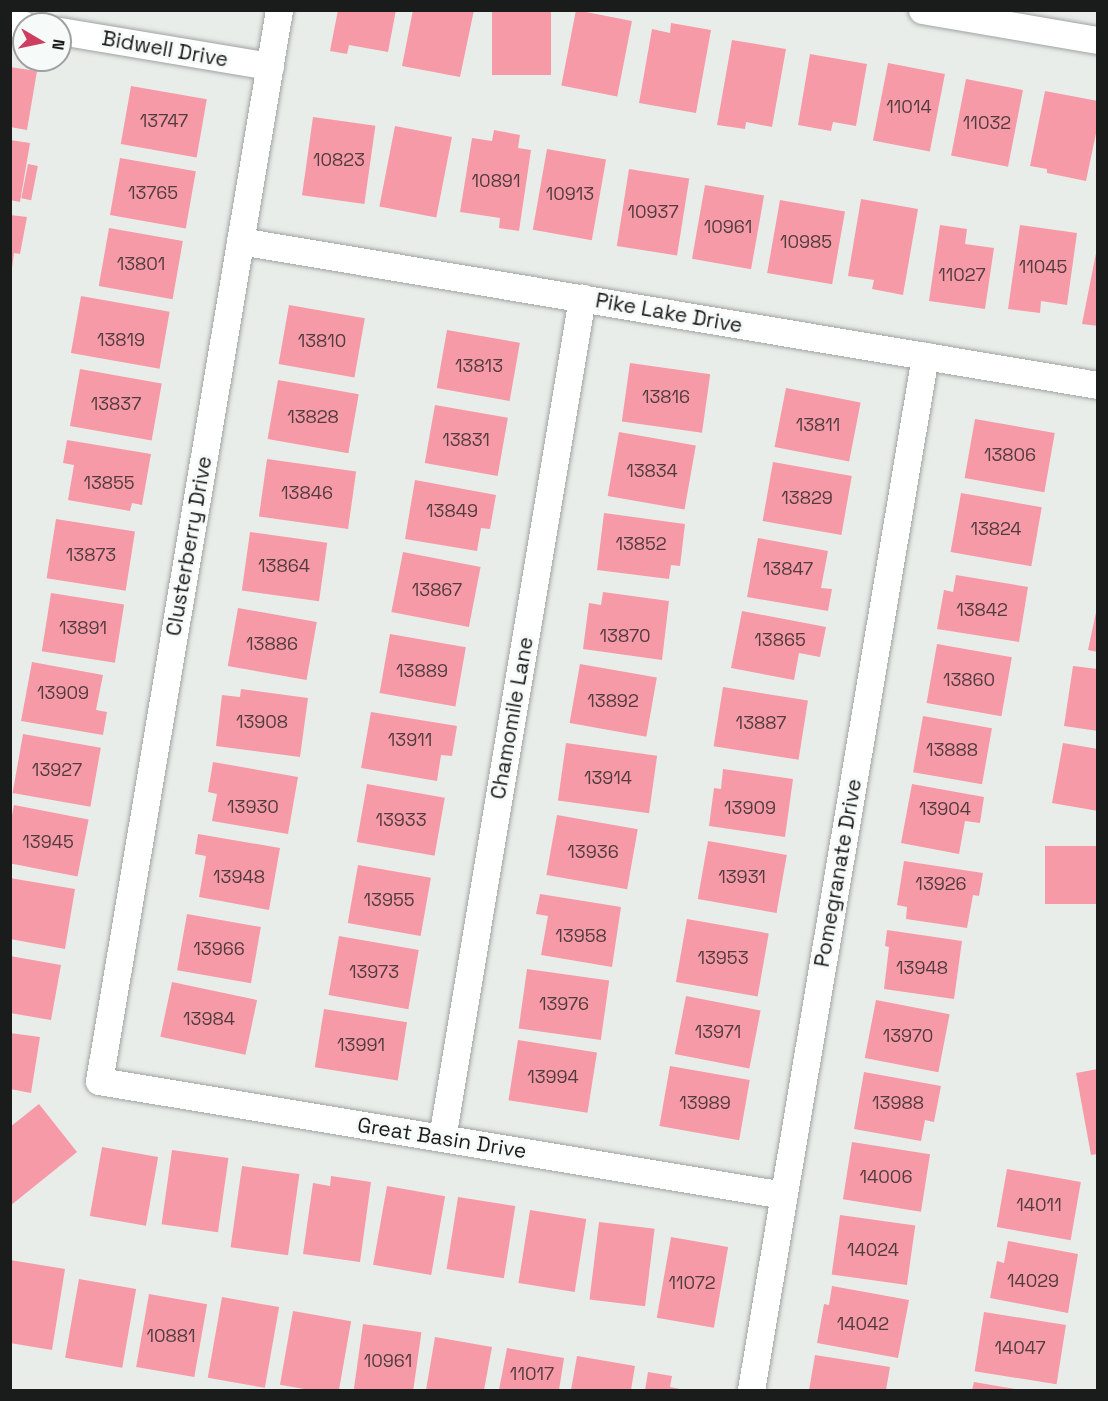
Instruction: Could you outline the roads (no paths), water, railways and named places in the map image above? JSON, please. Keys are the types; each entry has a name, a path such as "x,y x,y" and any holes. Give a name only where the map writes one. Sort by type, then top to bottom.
{"street":[{"name":"Clusterberry Drive","path":"99,1081 279,10"},
{"path":"922,10 1098,40"},
{"name":"Bidwell Drive","path":"72,33 270,66"},
{"name":"Pike Lake Drive","path":"240,241 1098,385"},
{"name":"Chamomile Lane","path":"442,1138 582,298"},
{"name":"Pomegranate Drive","path":"751,1390 925,356"},
{"name":"Great Basin Drive","path":"99,1081 784,1195"}]}
